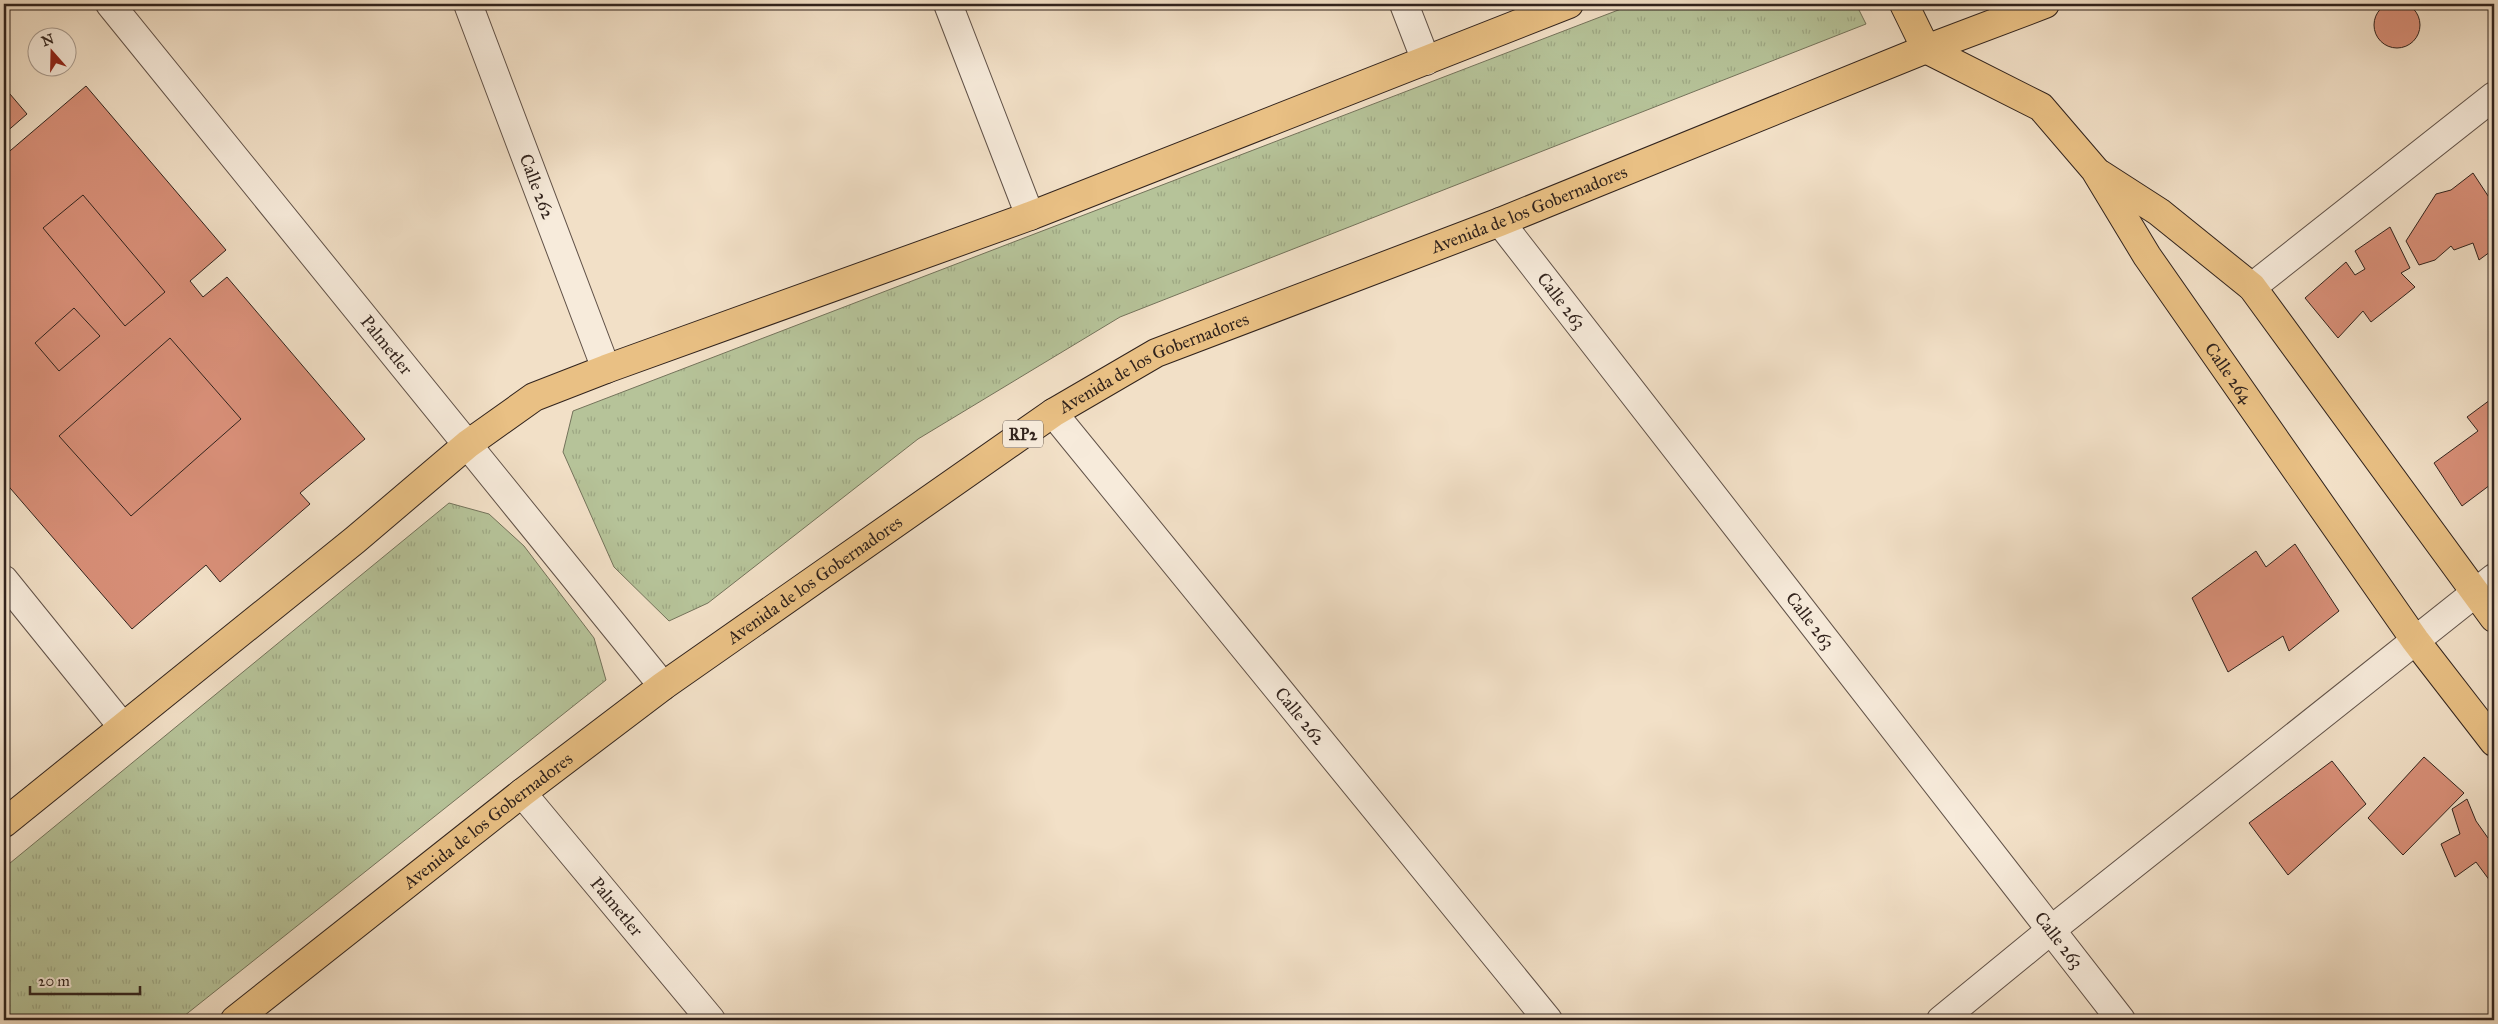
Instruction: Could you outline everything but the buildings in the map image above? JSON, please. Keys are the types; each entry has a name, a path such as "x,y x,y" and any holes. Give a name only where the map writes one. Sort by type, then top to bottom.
{"main road":[{"path":"4,823 355,540 468,444 534,397 606,369 1030,216 1569,4"},
{"path":"1904,4 1926,49"},
{"name":"RP2","path":"1926,49 2045,4"},
{"name":"Calle 264","path":"1926,49 2041,107 2095,170 2147,256 2415,640 2494,742"},
{"name":"Avenida de los Gobernadores","path":"235,1020 522,793 663,686 1053,413 1156,353 1500,222 1926,49"},
{"path":"2095,170 2159,212 2252,287 2485,585 2494,618"}],"street":[{"name":"Palmetler","path":"110,4 663,686"},
{"name":"Calle 262","path":"468,4 606,369"},
{"path":"948,4 1030,216"},
{"path":"1404,4 1426,61"},
{"path":"2252,287 2494,96"},
{"name":"Calle 263","path":"1500,222 2121,1020"},
{"name":"Calle 262","path":"1053,413 1548,1020"},
{"path":"4,580 122,726"},
{"path":"1941,1020 2051,930 2485,585"},
{"name":"Palmetler","path":"522,793 710,1020"}],"green space":[{"path":"1634,4 1856,4 1866,24 1120,317 918,439 708,603 669,621 614,567 563,452 573,411"},
{"path":"449,503 489,514 524,546 594,638 606,680 179,1020 4,1020 4,868"}]}
